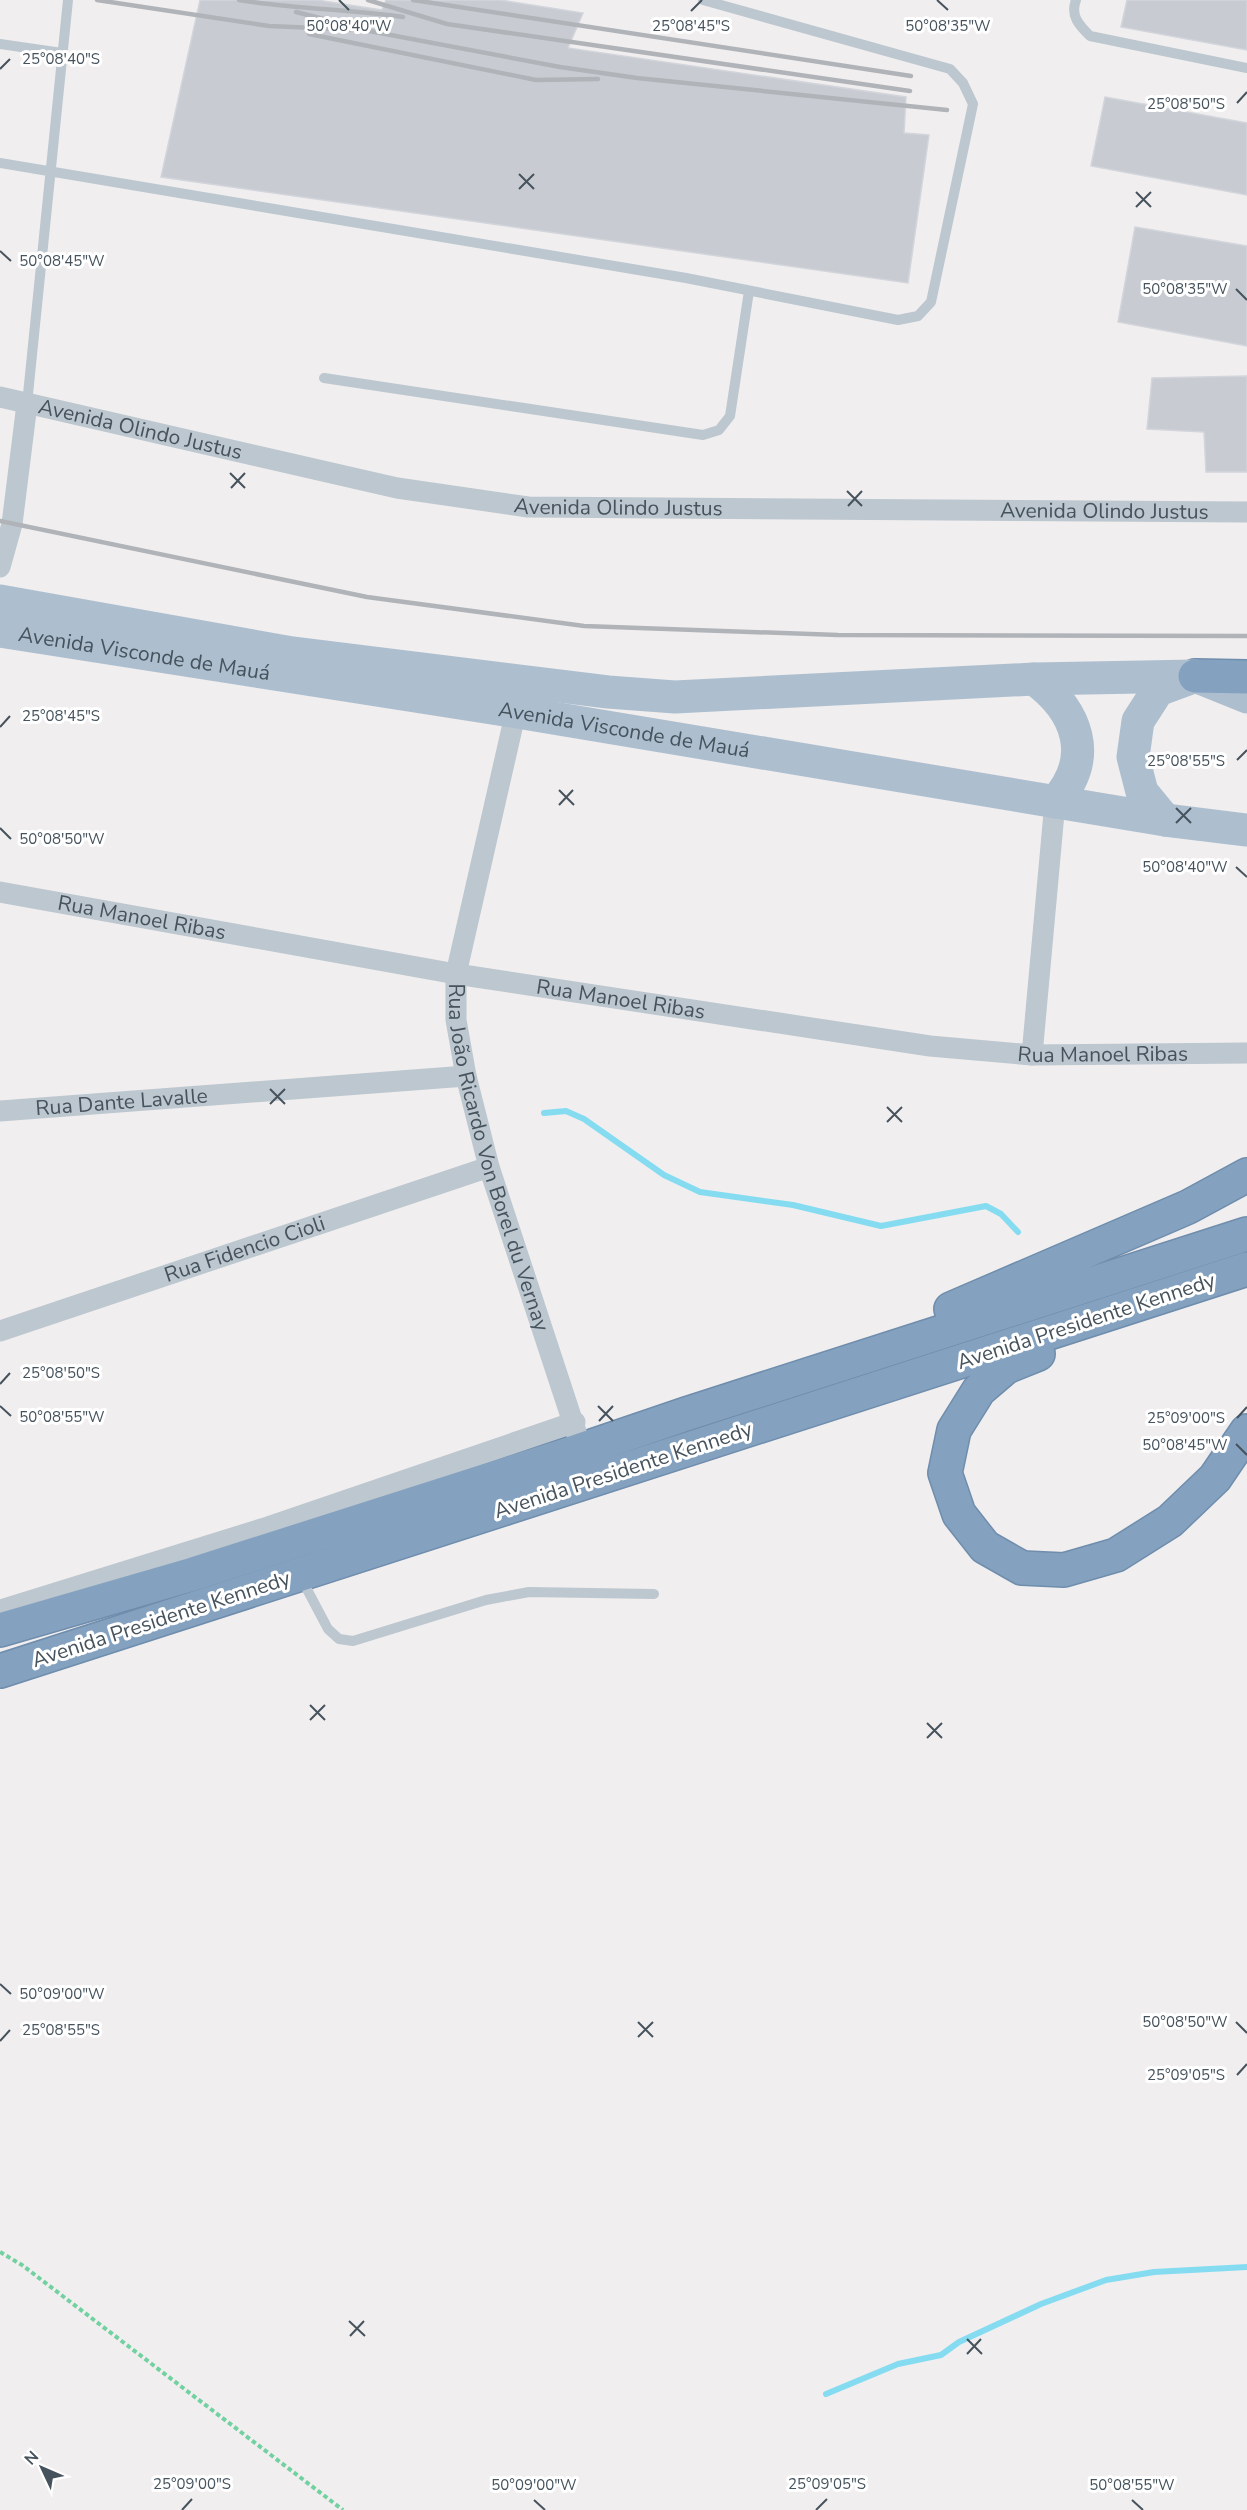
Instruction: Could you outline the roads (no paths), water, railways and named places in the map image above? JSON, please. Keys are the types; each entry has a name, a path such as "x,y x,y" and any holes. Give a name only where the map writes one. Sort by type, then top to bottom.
{"highway":[{"path":"1195,676 1247,677"},
{"path":"687,1414 871,1344 1188,1208 1247,1174"},
{"name":"Avenida Presidente Kennedy","path":"2,1618 193,1574 579,1436 687,1414 1247,1234"},
{"name":"Avenida Presidente Kennedy","path":"0,1671 1188,1290 1247,1269"},
{"path":"1188,1290 1006,1367 979,1390 954,1430 945,1473 959,1514 985,1547 1022,1568 1064,1570 1116,1555 1170,1521 1215,1478 1247,1431"}],"main road":[{"name":"Avenida Visconde de Mauá","path":"0,601 292,653 1055,802 1165,820 1247,830"},
{"name":"Avenida Visconde de Mauá","path":"0,631 519,697 675,697 1034,679 1195,676 1247,698"},
{"path":"1165,820 1142,792 1133,756 1138,721 1158,690 1195,676"},
{"path":"1034,679 1055,694 1070,715 1077,740 1077,765 1070,785 1055,802"}],"street":[{"name":"Avenida Olindo Justus","path":"0,397 397,488 528,507 1247,512"},
{"path":"0,567 12,524 27,404"},
{"name":"Rua João Ricardo Von Borel du Vernay","path":"519,697 456,975 456,1020 466,1076 489,1167 579,1436"},
{"path":"1032,1055 1055,802"},
{"name":"Rua Manoel Ribas","path":"0,892 456,975 930,1047 1032,1055 1247,1053"},
{"name":"Rua Dante Lavalle","path":"0,1111 466,1076"},
{"name":"Rua Fidencio Cioli","path":"0,1331 489,1167"}],"lane":[{"path":"27,404 68,0"},
{"path":"0,163 749,291 898,320 918,316 931,302 973,104 963,83 950,69 703,0"},
{"path":"1076,0 1073,8 1077,24 1090,36 1247,68"},
{"path":"0,44 62,53"},
{"path":"324,378 703,435 719,430 730,416 749,291"},
{"path":"300,1575 328,1629 339,1639 353,1641 486,1600 529,1592 654,1594"}],"waterway":[{"path":"544,1113 566,1111 584,1119 664,1175 700,1192 793,1205 881,1226 986,1206 1001,1214 1018,1232"},
{"path":"826,2394 898,2364 941,2355 959,2342 1041,2304 1106,2280 1154,2272 1247,2267"}],"railway":[{"path":"97,0 269,26 364,30 560,67 637,78 947,110"},
{"path":"239,0 403,17"},
{"path":"368,0 447,24 910,91"},
{"path":"413,0 911,76"},
{"path":"296,12 340,23"},
{"path":"309,34 536,80 598,79"},
{"path":"0,521 367,597 584,626 838,635 1247,636"}]}
